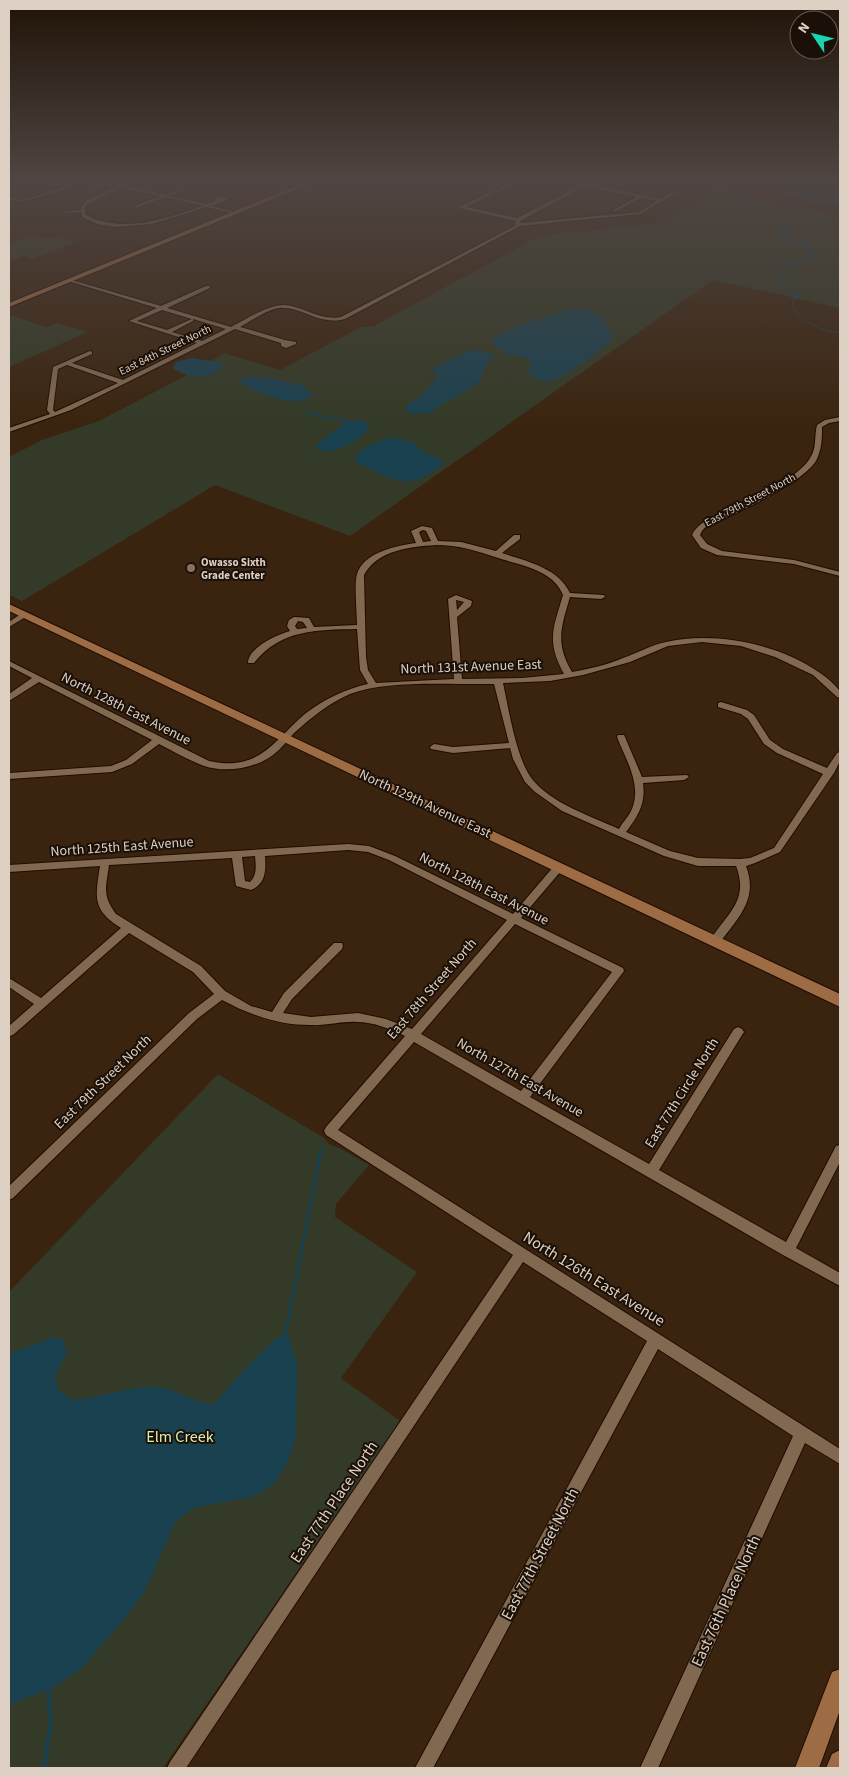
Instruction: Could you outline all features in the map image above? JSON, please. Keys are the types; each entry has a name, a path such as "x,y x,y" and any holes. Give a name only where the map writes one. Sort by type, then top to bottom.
{"main road":[{"path":"9,305 114,262"},
{"name":"North 129th Avenue East","path":"9,607 840,1001"},
{"path":"807,1768 840,1680"},
{"path":"838,1768 840,1762"}],"street":[{"name":"East 84th Street North","path":"9,430 69,409 275,307 282,306 331,320 343,318 447,262"},
{"path":"74,278 168,304 235,327"},
{"path":"74,278 162,307 284,342"},
{"path":"202,343 132,321 208,287"},
{"path":"167,332 191,320"},
{"path":"54,414 50,410 56,368 90,353"},
{"path":"66,363 122,382"},
{"name":"East 79th Street North","path":"839,419 827,421 819,426 820,441 818,448 812,460 803,471 773,491 704,524 697,531 698,540 704,546 720,553 794,562 840,574"},
{"path":"420,544 414,531 422,528 429,530 435,542"},
{"path":"496,555 518,537"},
{"path":"373,685 364,670 362,658 360,575 362,570 383,554 394,549 435,542 466,544 551,575 564,587 567,595 556,640 558,656 569,675 627,660 666,644 700,639 738,644 797,663 813,671 840,695"},
{"path":"567,595 601,597"},
{"path":"9,625 25,615"},
{"path":"454,616 458,681"},
{"path":"295,633 291,626 292,622 297,619 306,620 312,629"},
{"path":"251,661 258,649 272,640 312,629 361,627"},
{"name":"North 128th East Avenue","path":"9,663 205,764 222,766 257,760 269,754 285,738"},
{"name":"North 131st Avenue East","path":"285,738 329,702 347,692 373,685 540,679 569,675"},
{"path":"9,698 37,679"},
{"path":"498,681 522,769 528,780 538,790 565,809 620,834 667,854 698,862 740,863 752,861 777,850 840,755"},
{"path":"721,706 744,712 751,718 767,742 780,751 829,773"},
{"path":"620,834 636,812 640,794 638,780 621,737"},
{"path":"9,776 112,769 128,762 158,740"},
{"path":"434,747 453,750 514,745"},
{"path":"638,780 684,777"},
{"name":"North 128th East Avenue","path":"332,848 358,848 379,852 619,971 523,1097"},
{"name":"North 125th East Avenue","path":"9,868 332,848"},
{"path":"237,854 240,883 251,886 258,883 260,877 260,852"},
{"name":"North 127th East Avenue","path":"105,862 100,891 102,902 112,917 197,969 221,994 248,1009 275,1017 311,1021 358,1017 370,1018 413,1035 840,1280"},
{"path":"714,942 738,909 746,891 747,882 740,863"},
{"name":"East 78th Street North","path":"330,1131 558,868"},
{"path":"9,1032 128,928"},
{"path":"275,1017 288,996 338,946"},
{"path":"9,982 42,1004"},
{"name":"East 79th Street North","path":"9,1194 193,1016 221,994"},
{"name":"East 77th Circle North","path":"651,1171 738,1032"},
{"name":"North 126th East Avenue","path":"330,1131 840,1457"},
{"path":"788,1251 840,1150"},
{"name":"East 77th Place North","path":"176,1768 521,1254"},
{"name":"East 77th Street North","path":"424,1768 656,1339"},
{"name":"East 76th Place North","path":"649,1768 802,1433"}],"green space":[{"path":"492,262 840,262 840,308 713,280 350,536 215,485 22,601 9,595 9,457 42,440 99,421 187,375 224,353 280,370 361,327 374,326"},
{"path":"13,316 47,327 57,323 88,332 11,366 9,374 9,317"},
{"name":"Elm Creek","path":"218,1074 324,1138 329,1144 369,1165 336,1204 335,1217 417,1272 341,1378 400,1421 163,1768 9,1768 9,1292"}],"water":[{"path":"799,262 790,265 781,275 784,283 799,291 798,299 791,298 794,292 797,291 782,284 779,279 784,264"},
{"path":"578,308 591,311 601,317 608,326 612,339 584,362 567,374 554,380 542,381 535,378 527,370 532,364 529,359 505,353 491,342 496,337 517,327"},
{"path":"473,349 495,355 488,362 478,383 429,413 414,414 406,411 406,406 422,395 437,378 433,370 434,368"},
{"path":"192,358 218,362 223,366 218,371 205,376 192,376 173,368 176,362"},
{"path":"250,377 303,385 307,391 314,395 294,401 276,398 253,390 239,380"},
{"path":"306,413 351,421 360,420 368,424 369,428 345,447 322,451 315,448 315,446 345,423"},
{"path":"398,438 414,443 423,452 443,461 443,464 420,479 405,481 383,475 356,462 356,455 365,448 381,441"},
{"path":"279,1336 288,1336 297,1363 296,1437 288,1462 275,1483 255,1496 194,1508 175,1522 145,1591 126,1617 81,1669 52,1688 9,1705 9,1354 53,1337 63,1340 67,1351 55,1377 58,1390 72,1400 136,1388 156,1387 214,1404 252,1361"}],"waterway":[{"name":"Elm Creek","path":"795,296 792,305 801,317 818,328 840,333"},
{"path":"285,1337 321,1149"},
{"path":"285,1339 286,1335"},
{"path":"44,1768 51,1721 48,1687"}],"place":[{"name":"Owasso Sixth Grade Center","path":"191,568"}]}
